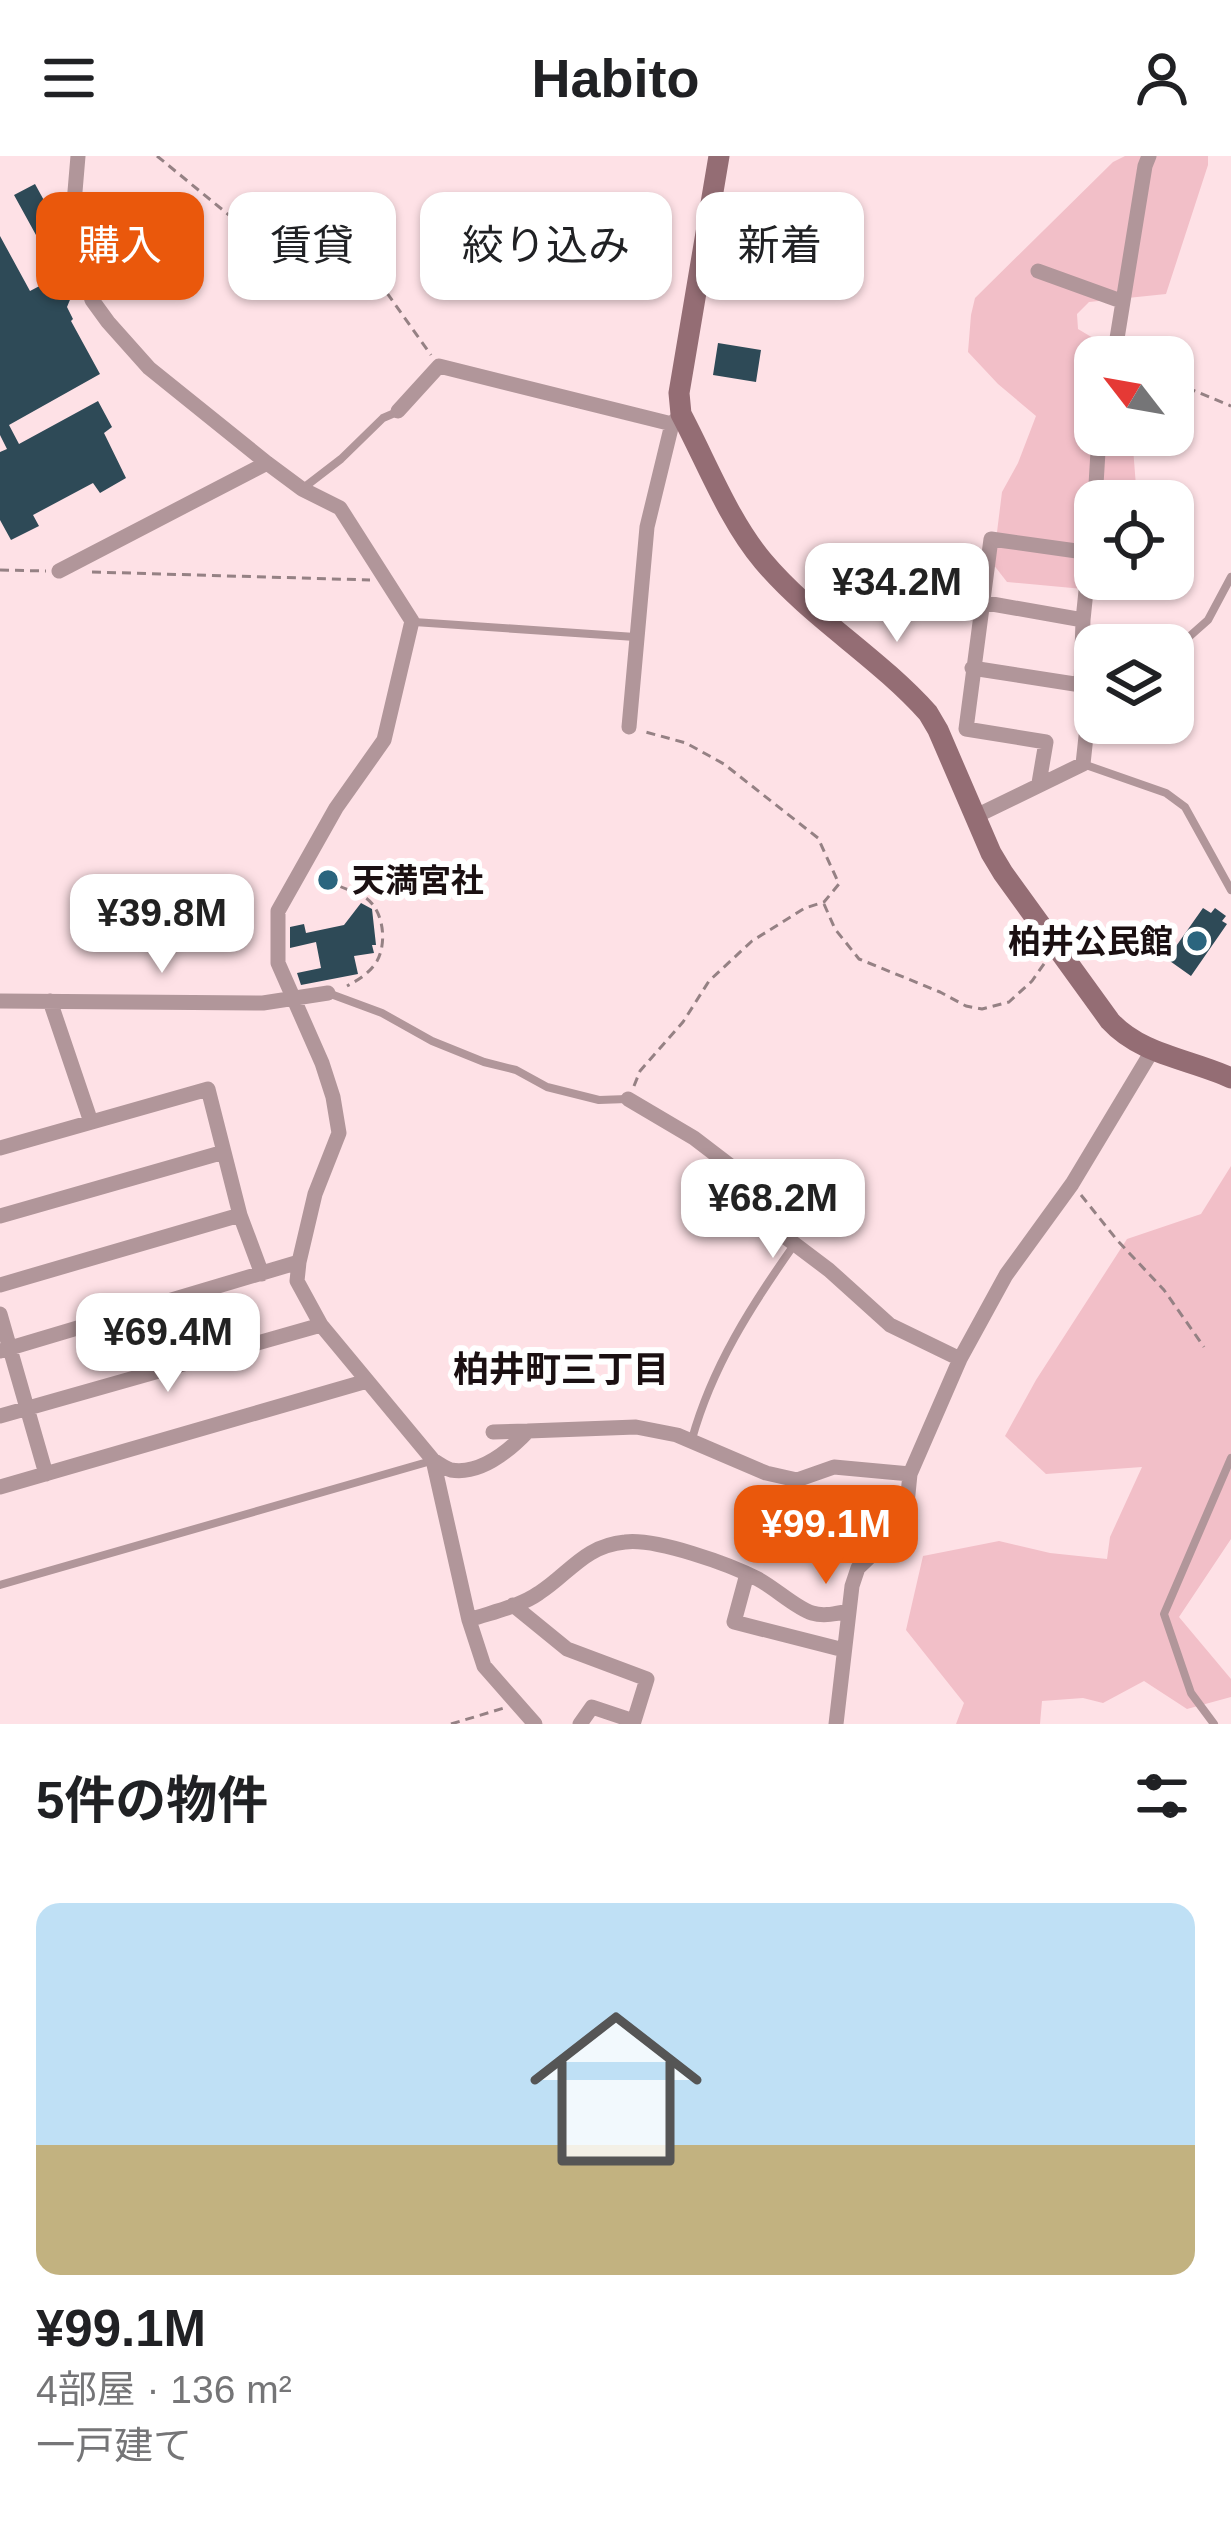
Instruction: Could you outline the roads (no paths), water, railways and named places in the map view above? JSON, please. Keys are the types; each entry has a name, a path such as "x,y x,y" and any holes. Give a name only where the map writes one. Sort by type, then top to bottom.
{"street":[{"path":"78,156 73,215 78,256 92,300 149,368 302,489 340,508 412,622 385,740 336,808 278,911 278,963 322,1063 339,1133 316,1194 298,1262 298,1281 321,1325 433,1460 449,1470 483,1466 511,1449 528,1431"},
{"path":"629,727 646,527 677,419 719,156"},
{"path":"1117,336 1149,156"},
{"path":"1037,271 1121,302"},
{"path":"398,411 440,366 677,419 761,559 928,713 1003,873 1120,1032 1152,1051 1231,1078"},
{"path":"59,571 267,463"},
{"path":"1039,783 1046,742 966,729 991,539 1074,551"},
{"path":"1083,624 1085,600"},
{"path":"982,602 1083,620"},
{"path":"973,668 1074,684"},
{"path":"976,816 1083,764 1087,744"},
{"path":"0,1000 263,1003 328,993"},
{"path":"50,1001 91,1122"},
{"path":"836,1724 852,1586 859,1568 899,1528 906,1514 910,1474 960,1359 1006,1275 1072,1184 1152,1051"},
{"path":"0,1148 208,1089 240,1215 262,1274"},
{"path":"628,1099 694,1138 745,1177 776,1230 890,1325 960,1359"},
{"path":"0,1216 224,1152"},
{"path":"0,1285 240,1215"},
{"path":"5,1350 298,1262"},
{"path":"0,1314 5,1350 46,1474"},
{"path":"0,1416 321,1325"},
{"path":"0,1487 367,1381"},
{"path":"493,1432 636,1427 692,1439 766,1473 797,1480 834,1467 910,1474"},
{"path":"433,1460 484,1666 535,1724"},
{"path":"470,1620 538,1594 601,1547 629,1541 685,1552 746,1574 807,1612 824,1616 849,1611"},
{"path":"746,1574 734,1622 844,1650"},
{"path":"513,1605 567,1649 647,1679 634,1721 592,1706 580,1724"}],"lane":[{"path":"302,489 383,418 398,411"},
{"path":"1194,632 1208,620 1231,577"},
{"path":"412,622 635,637"},
{"path":"1083,764 1166,793 1185,807 1231,890"},
{"path":"328,993 547,1087 599,1100 628,1099"},
{"path":"692,1439 715,1372 794,1245"},
{"path":"1214,1724 1191,1693 1164,1614 1231,1458"},
{"path":"0,1585 433,1460"}],"place":[{"name":"天満宮社","path":"328,880"},
{"name":"柏井公民館","path":"1197,941"}],"district":[{"name":"柏井町三丁目","path":"561,1369"}]}
